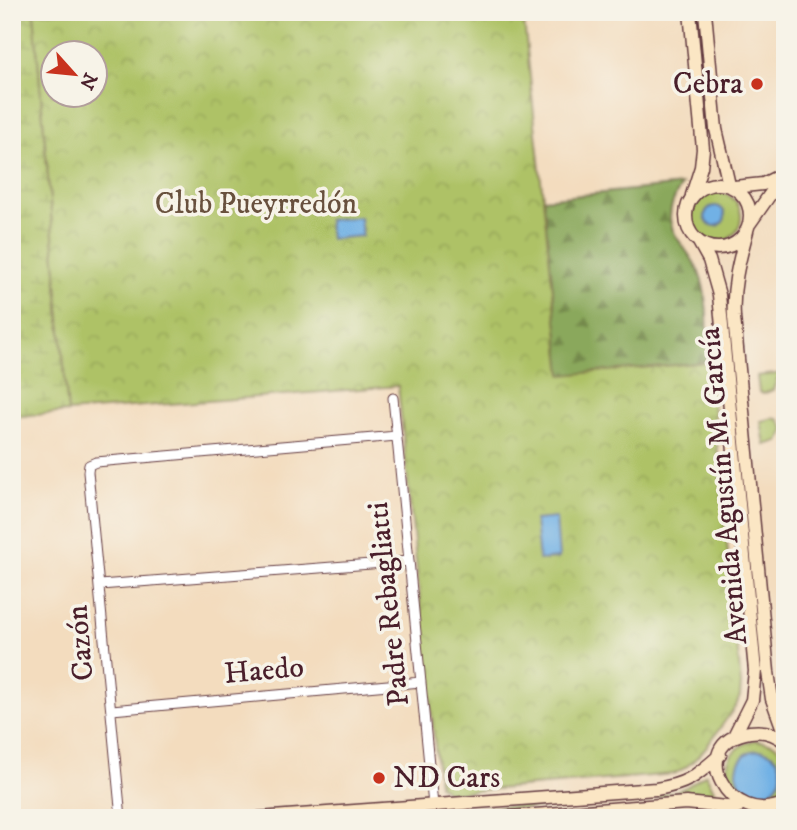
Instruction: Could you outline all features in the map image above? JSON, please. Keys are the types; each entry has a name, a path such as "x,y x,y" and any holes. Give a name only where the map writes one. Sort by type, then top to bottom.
{"main road":[{"path":"690,12 703,149 700,174 690,199 686,220 689,230 699,242 711,247 733,245 785,172"},
{"path":"705,12 716,129 732,186 748,202 751,212 748,227"},
{"path":"690,199 705,186 763,184 785,172"},
{"name":"Avenida Agustín M. García","path":"748,227 736,270 734,317 768,672 772,699 785,735"},
{"name":"Avenida Agustín M. García","path":"699,242 709,260 719,295 755,671 752,700 733,738 720,755"},
{"path":"733,738 756,731 768,732 785,742"},
{"path":"259,818 675,786 694,778 720,755"},
{"path":"720,755 716,767 717,779 720,791 727,801 757,816 774,811 785,803"},
{"path":"496,818 686,803 737,808"}],"street":[{"name":"Padre Rebagliatti","path":"393,398 433,805"},
{"name":"Cazón","path":"121,818 89,465 96,462 397,436"},
{"path":"100,585 409,561"},
{"name":"Haedo","path":"112,710 421,682"}],"green space":[{"path":"12,12 34,12 38,108 42,108 68,412 12,417"},
{"name":"Club Pueyrredón","path":"34,12 523,12 562,375 709,362 741,684 736,706 701,753 684,769 674,774 449,793 439,785 398,386 68,412 42,108 108,108 108,38 38,38 38,59"},
{"path":"682,185 673,201 671,225 697,267 702,281 707,311 709,362 562,376 543,199"},
{"path":"716,192 733,200 741,217 733,234 716,242 699,234 691,217 699,200"},
{"path":"785,373 785,377 777,379 773,390 763,394 759,392 757,376"},
{"path":"774,418 779,420 785,430 779,441 765,445 761,421"},
{"path":"755,740 774,744 785,755 785,789 771,799 757,801 744,796 734,787 728,774 728,761 737,749"},
{"path":"706,774 720,803 694,796 673,796 417,818 360,818 671,793"},
{"path":"686,807 726,818 563,818"}],"water":[{"path":"715,206 722,209 725,216 722,223 715,226 708,223 705,216 708,209"},
{"path":"360,217 362,236 330,239 328,220"},
{"path":"556,518 559,558 539,560 535,520"},
{"path":"759,750 775,756 781,772 775,788 759,794 743,788 737,772 743,756"}],"place":[{"name":"Cebra","path":"757,84"},
{"name":"ND Cars","path":"379,778"}]}
